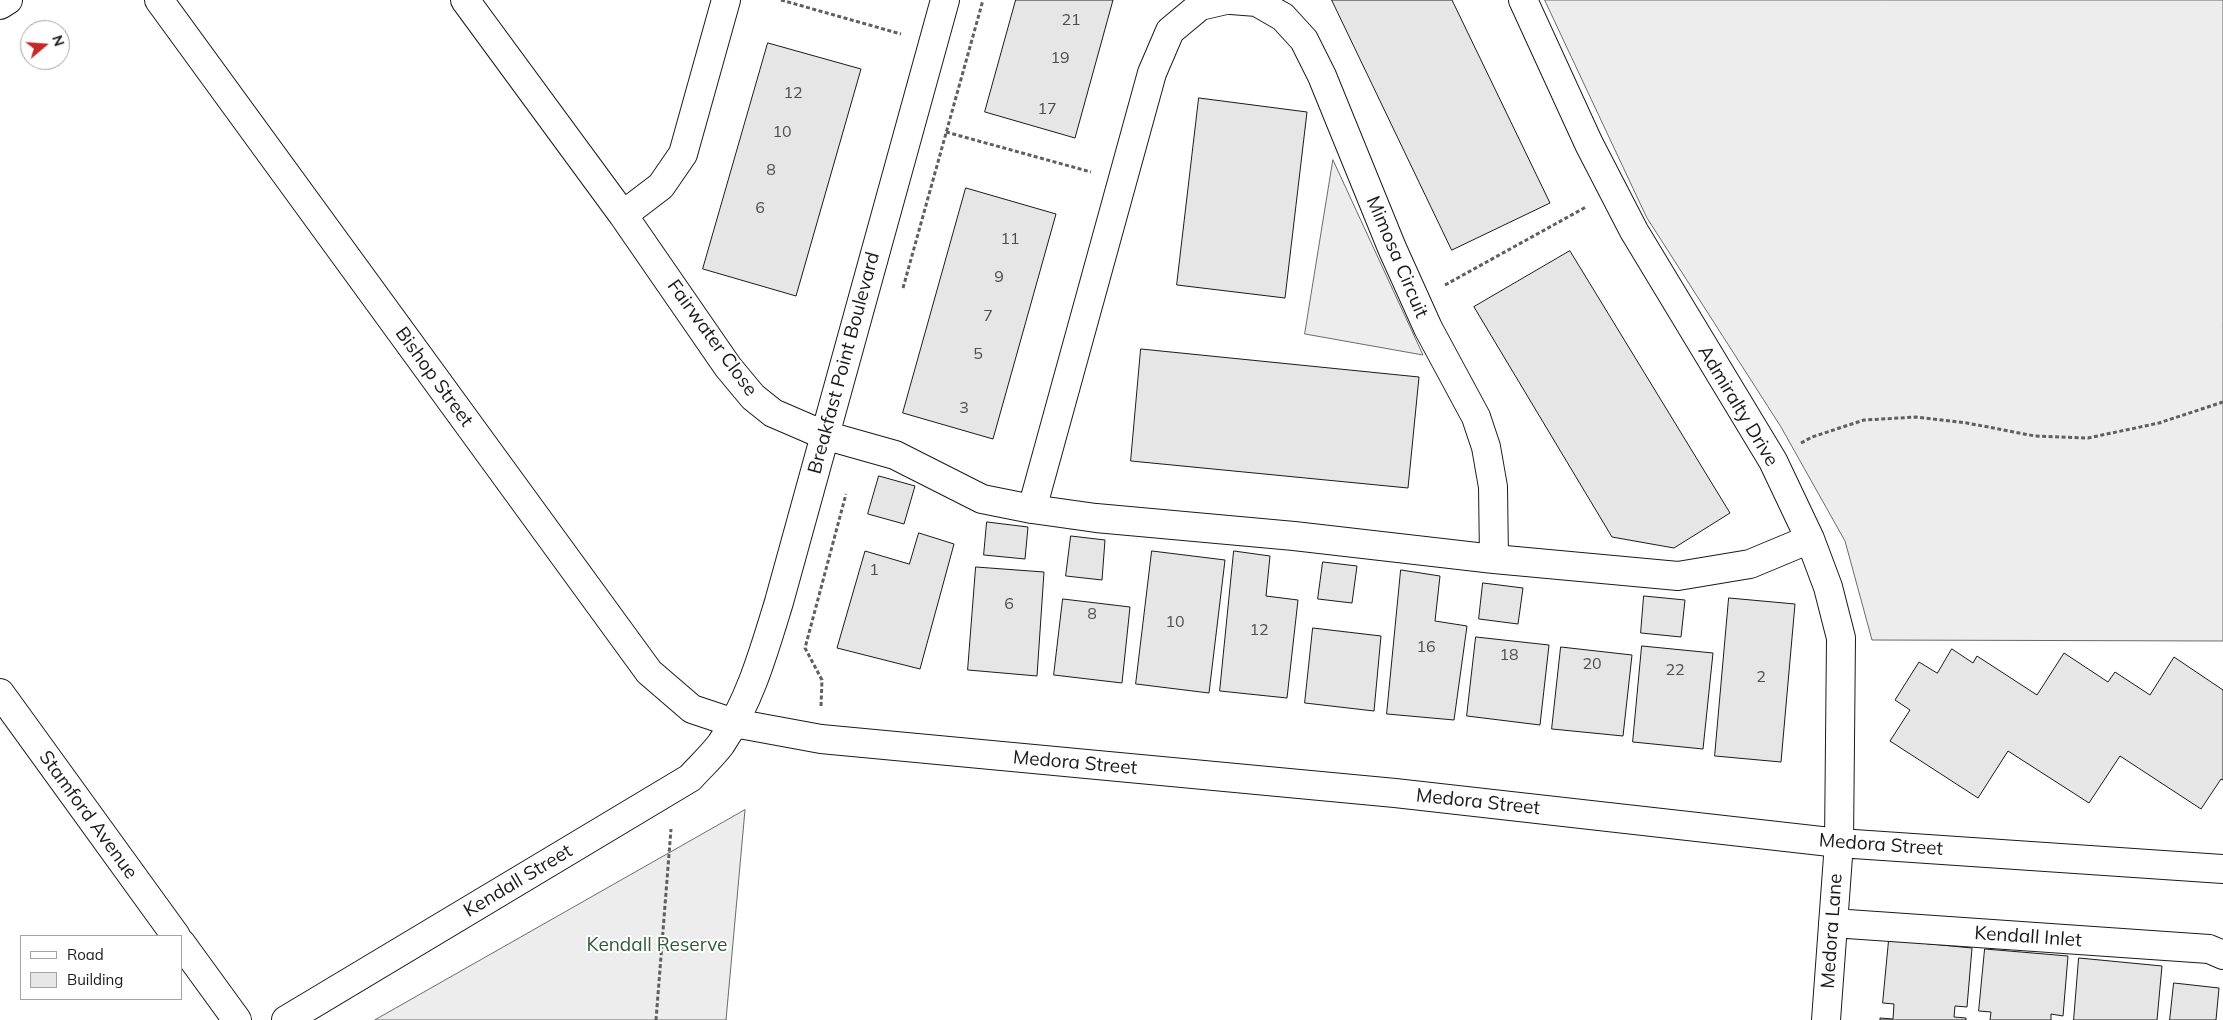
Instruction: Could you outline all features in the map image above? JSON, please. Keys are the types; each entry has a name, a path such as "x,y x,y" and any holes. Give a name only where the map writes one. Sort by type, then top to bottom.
{"street":[{"path":"0,5 8,0"},
{"name":"Bishop Street","path":"160,0 649,672 692,710 734,723"},
{"name":"Fairwater Close","path":"466,0 622,215 728,368 753,397 773,413 824,435"},
{"path":"622,215 661,186 683,154 726,0"},
{"name":"Breakfast Point Boulevard","path":"734,723 760,666 779,602 945,0"},
{"path":"1032,509 1152,73 1170,32 1200,6 1226,0"},
{"name":"Mimosa Circuit","path":"1232,0 1257,2 1284,16 1304,40 1322,76 1416,301 1449,370 1476,417 1486,447 1493,487 1494,559"},
{"name":"Admiralty Drive","path":"1522,0 1589,144 1634,231 1773,461 1810,539 1828,587 1840,638 1839,843"},
{"path":"824,435 895,455 982,499 1032,509 1096,518 1294,536 1494,559 1678,576 1750,564 1810,539"},
{"name":"Stamford Avenue","path":"0,693 175,935"},
{"name":"Medora Street","path":"734,723 821,739 1395,793 1839,843 2223,869"},
{"name":"Kendall Street","path":"286,1020 690,778 720,746 734,723"},
{"name":"Medora Lane","path":"1826,1020 1839,843"},
{"name":"Kendall Inlet","path":"1832,923 2209,949 2223,955"},
{"path":"182,945 237,1020"}],"path":[{"path":"781,0 933,43"},
{"path":"901,294 983,0"},
{"path":"946,132 1123,180"},
{"path":"1416,301 1614,191"},
{"path":"1773,461 1812,437 1864,420 1916,417 1967,423 2035,436 2088,438 2159,423 2223,402"},
{"path":"821,739 822,680 805,648 859,446"},
{"path":"656,1020 674,788"}],"shaded area":[{"path":"1545,0 2223,0 2223,641 1872,640 1845,541 1781,427 1647,218"},
{"path":"1333,160 1423,355 1305,334"},
{"name":"Kendall Reserve","path":"745,810 726,1020 375,1020"}],"building":[{"path":"1016,0 1113,0 1075,138 985,112"},
{"path":"1332,0 1452,0 1550,203 1452,250"},
{"path":"768,43 861,69 796,296 703,269"},
{"path":"1199,98 1307,112 1285,298 1177,285"},
{"path":"966,188 1056,214 993,439 903,413"},
{"path":"1570,251 1730,513 1674,548 1612,537 1474,307"},
{"path":"1141,349 1419,377 1408,488 1131,461"},
{"path":"879,476 915,486 904,524 868,514"},
{"path":"987,522 1028,527 1025,559 984,555"},
{"path":"919,533 954,544 920,669 837,648 865,551 909,564"},
{"path":"1071,536 1105,540 1102,580 1066,576"},
{"path":"1152,551 1225,560 1209,693 1136,684"},
{"path":"1234,551 1270,556 1266,596 1298,600 1287,698 1220,691"},
{"path":"1323,562 1357,566 1352,603 1318,599"},
{"path":"976,567 1044,572 1037,676 968,670"},
{"path":"1401,570 1440,576 1435,621 1467,626 1454,720 1387,714"},
{"path":"1483,583 1523,588 1518,624 1479,619"},
{"path":"1644,596 1685,600 1681,637 1641,633"},
{"path":"1729,598 1795,604 1781,762 1715,756"},
{"path":"1063,599 1130,607 1122,683 1054,675"},
{"path":"1313,628 1381,636 1374,711 1305,703"},
{"path":"1476,637 1549,645 1540,725 1467,716"},
{"path":"1642,646 1713,653 1703,749 1633,742"},
{"path":"1561,647 1632,655 1623,736 1552,729"},
{"path":"1952,649 1973,663 1977,656 2037,695 2064,653 2108,682 2115,672 2150,695 2174,657 2223,690 2223,780 2221,779 2201,809 2120,756 2089,803 2008,751 1978,798 1890,741 1910,710 1895,700 1919,662 1937,673"},
{"path":"1889,940 1972,948 1967,1007 1955,1006 1954,1017 1966,1018 1966,1020 1880,1020 1880,1018 1893,1019 1894,1004 1883,1003"},
{"path":"1985,949 2068,956 2063,1016 2051,1014 2051,1020 1990,1020 1991,1012 1979,1011"},
{"path":"2079,958 2162,966 2157,1020 2074,1020"},
{"path":"2174,983 2219,988 2216,1020 2170,1020"}]}
